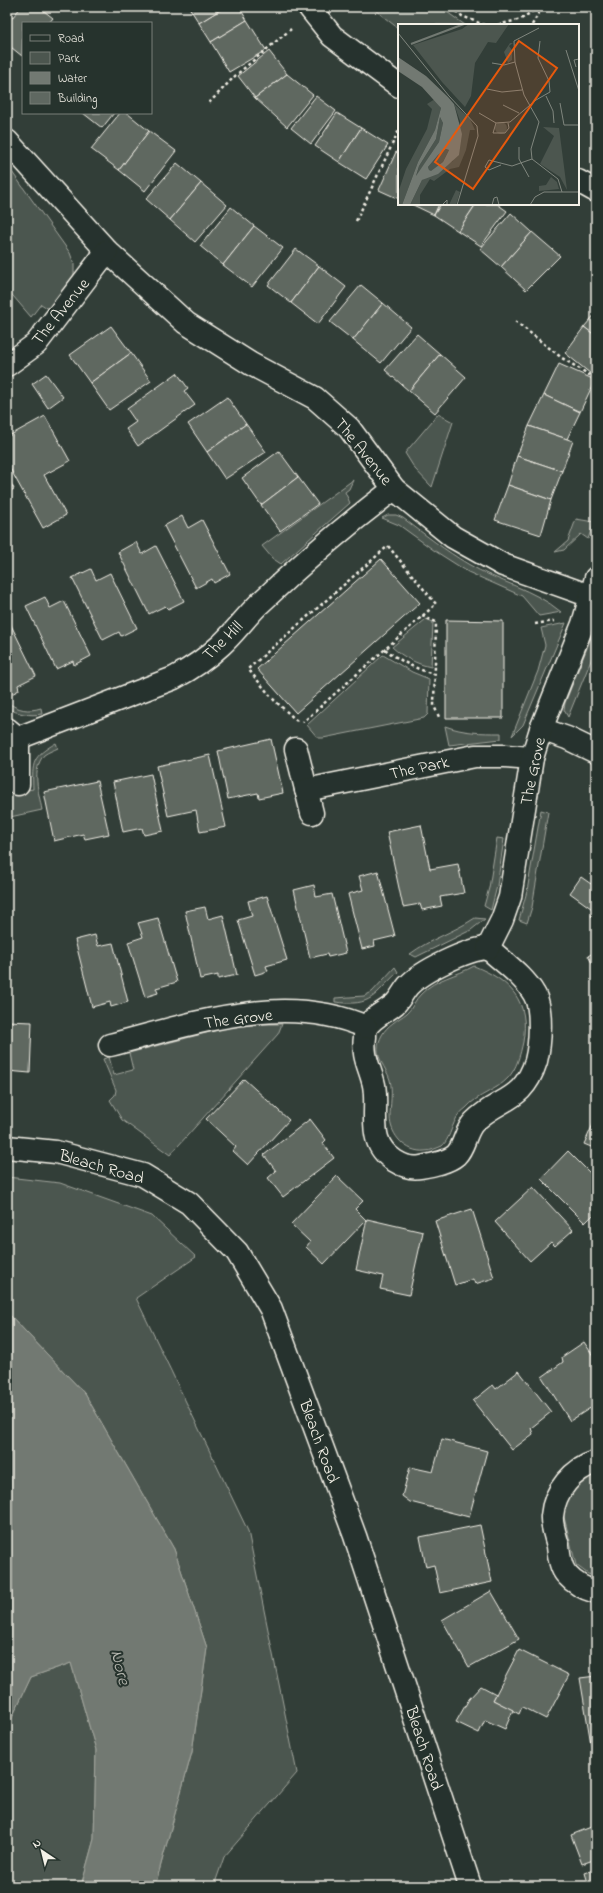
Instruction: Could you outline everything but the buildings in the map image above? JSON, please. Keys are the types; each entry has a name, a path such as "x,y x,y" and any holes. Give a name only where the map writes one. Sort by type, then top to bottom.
{"street":[{"path":"311,9 332,36 398,85"},
{"name":"The Avenue","path":"7,141 107,252 186,324 252,364 315,398 349,428 394,489 453,537 504,564 594,591"},
{"path":"579,182 596,191"},
{"name":"The Avenue","path":"7,365 36,344 107,252"},
{"name":"The Hill","path":"18,784 12,733 174,678 195,666 222,645 257,606 317,551 364,511 394,489"},
{"name":"The Grove","path":"488,948 502,920 510,897 532,758 541,729 583,624 594,591"},
{"path":"541,729 567,738 596,752"},
{"path":"296,749 312,813"},
{"name":"The Park","path":"306,790 475,756 532,758"},
{"path":"488,948 524,980 535,994 540,1025 538,1053 533,1070 524,1085 511,1098 486,1112 473,1123 456,1155 446,1161 415,1168 402,1166 391,1158 380,1146 375,1132 375,1093 364,1052 366,1028 396,1003 408,987 420,976 440,964 478,949 488,948"},
{"name":"The Grove","path":"110,1045 219,1017 263,1012 310,1012 352,1021 366,1028"},
{"name":"Bleach Road","path":"7,1147 56,1152 143,1175 190,1203 237,1252 271,1308 349,1521 470,1886"},
{"path":"596,1462 584,1466 570,1476 554,1504 552,1517 561,1563 566,1575 584,1588 596,1592"}],"path":[{"path":"451,7 462,16 482,24"},
{"path":"502,24 521,19 539,7"},
{"path":"533,24 542,7"},
{"path":"209,103 236,75 272,47 311,9"},
{"path":"356,221 398,132"},
{"path":"515,321 562,358 596,379"},
{"path":"388,546 436,604 422,616 301,724 274,700 248,669 388,546"},
{"path":"422,616 436,622 434,706 440,719"},
{"path":"535,624 562,620"},
{"path":"385,649 397,659 416,669 434,674"}],"green space":[{"path":"377,7 440,7 464,24 398,24 398,28 375,10"},
{"path":"7,165 70,253 74,264 74,275 52,311 41,304 31,317 7,289"},
{"path":"438,414 453,422 432,487 415,469 405,453"},
{"path":"353,480 349,489 345,492 350,503 281,564 272,558 262,546"},
{"path":"388,515 396,515 403,518 443,548 468,564 491,576 528,591 561,612 539,616 522,596 468,572 435,551 399,525 382,518"},
{"path":"576,519 594,522 588,539 581,534 564,550 555,552 568,541"},
{"path":"426,619 433,622 431,667 410,660 392,647"},
{"path":"566,623 523,725 512,736 538,671 545,645 541,628"},
{"path":"591,638 596,641 596,648 568,717 564,710 565,703"},
{"path":"383,655 412,672 429,679 428,714 424,718 318,738 307,725"},
{"path":"7,702 23,710 41,708 42,714 29,715 15,712 7,708"},
{"path":"445,726 480,733 501,733 501,739 449,745"},
{"path":"56,743 58,748 44,755 38,768 37,782 42,810 10,817 7,808 7,784 9,793 33,789 33,772 35,761 42,752"},
{"path":"541,810 548,812 532,907 527,923 519,920 527,891"},
{"path":"497,838 504,839 497,886 491,910 484,906 489,888"},
{"path":"475,918 485,919 471,930 416,957 410,954 426,944"},
{"path":"474,966 498,978 515,994 524,1015 521,1052 514,1070 508,1078 498,1086 476,1099 460,1113 442,1146 427,1151 418,1151 400,1142 393,1130 390,1117 391,1084 388,1074 378,1054 379,1042 384,1031 407,1013 419,996 433,984"},
{"path":"395,967 398,972 371,998 357,1003 335,1002 335,998 364,996 372,992"},
{"path":"282,1024 278,1034 170,1155 122,1120 110,1100 115,1095 116,1090 103,1059 109,1057 114,1075 133,1070 129,1053 229,1027"},
{"path":"7,1177 60,1183 152,1216 196,1257 136,1298 248,1531 297,1773 224,1857 214,1886 155,1886 192,1752 207,1648 174,1549 85,1394 7,1312"},
{"path":"596,1474 596,1576 588,1574 576,1565 562,1509 577,1484"},
{"path":"71,1663 96,1750 94,1839 81,1886 7,1886 7,1728 31,1677"}],"water":[{"name":"Nore","path":"7,1312 85,1394 174,1549 207,1648 192,1752 155,1886 81,1886 94,1839 96,1750 71,1663 31,1677 7,1728"}]}
